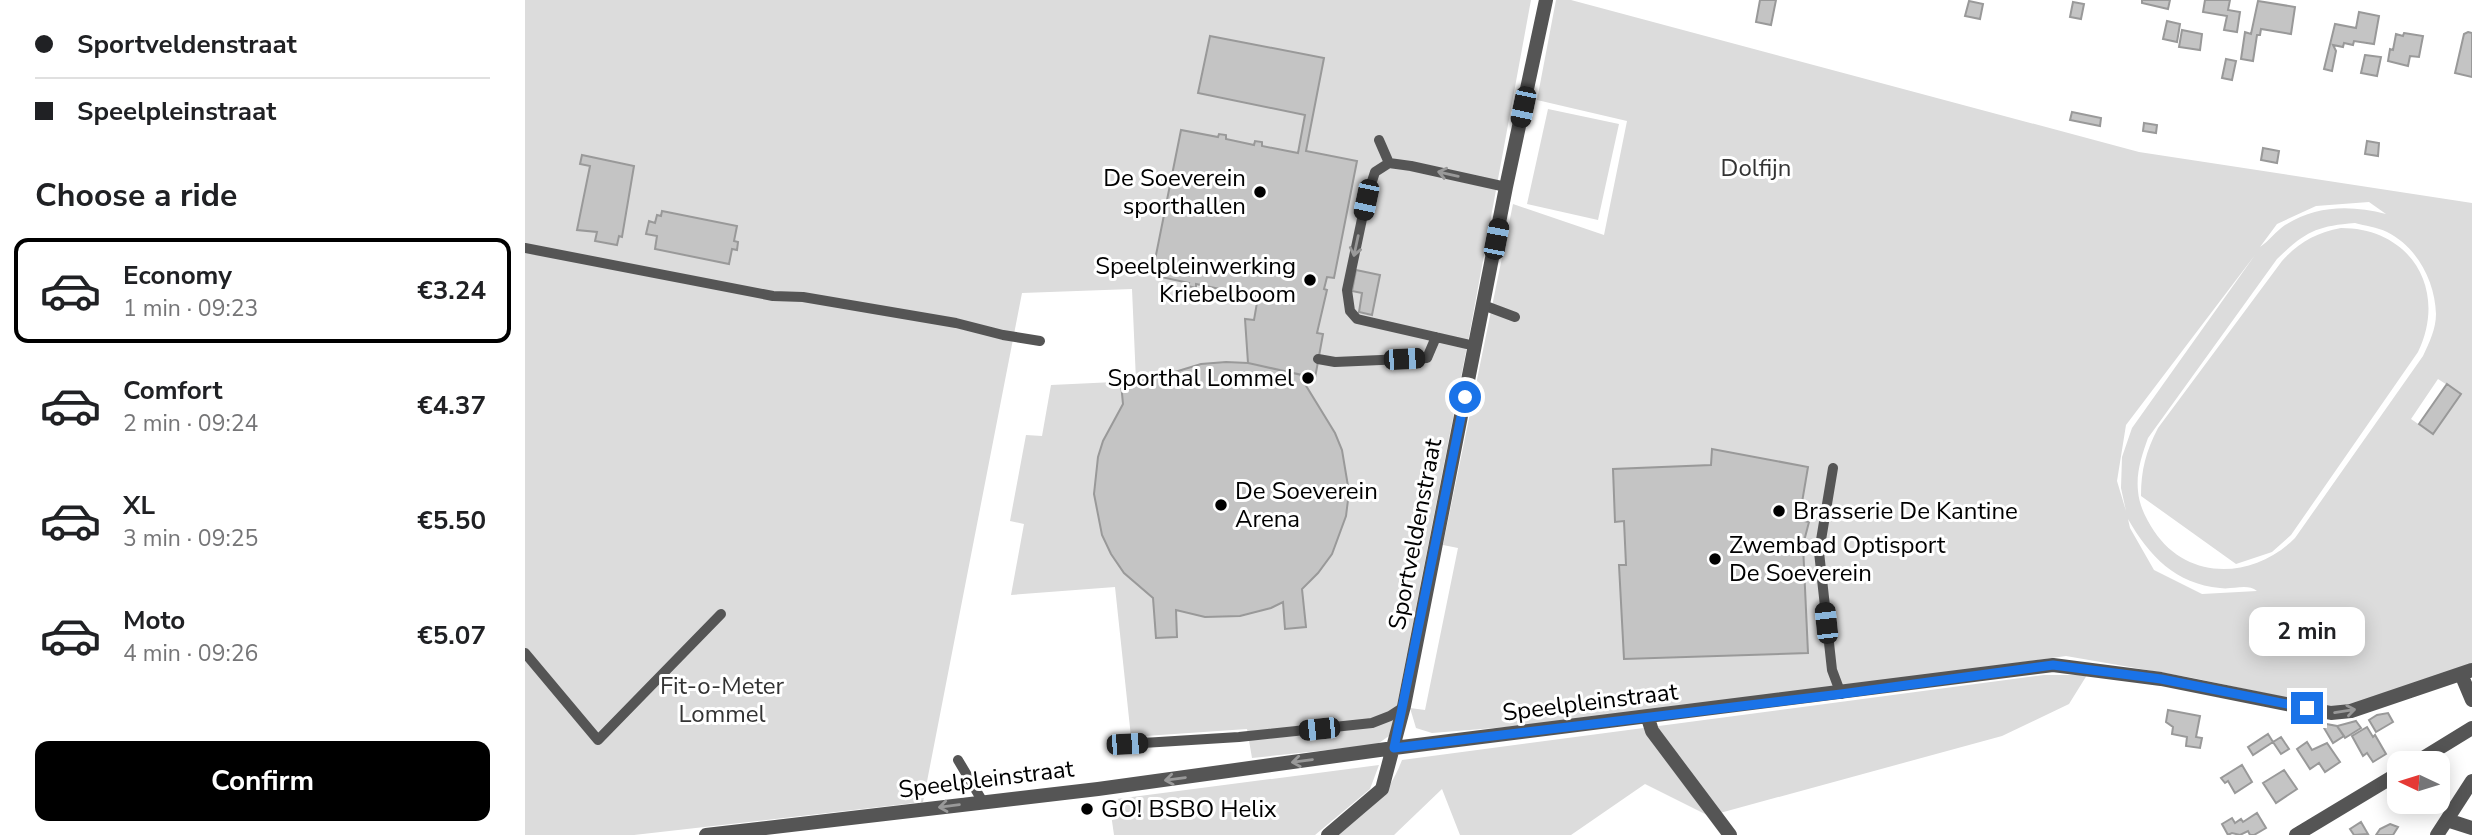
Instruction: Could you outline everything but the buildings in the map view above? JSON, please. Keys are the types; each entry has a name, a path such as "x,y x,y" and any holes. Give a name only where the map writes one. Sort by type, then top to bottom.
{"street":[{"name":"Sportveldenstraat","path":"1328,835 1382,789 1394,748 1546,0"},
{"name":"Speelpleinstraat","path":"706,835 792,830 1394,748 1841,694 2053,665 2161,679 2331,713 2351,711 2467,672"},
{"path":"2467,672 2472,700"},
{"path":"1648,718 1652,730 1730,835"},
{"path":"2435,751 2472,728"},
{"path":"2297,835 2387,779"},
{"path":"2437,835 2472,781"},
{"path":"2447,820 2472,828"}],"lane":[{"path":"1379,140 1389,163"},
{"path":"1475,346 1357,319 1348,305 1347,290 1366,200 1375,172 1389,163 1506,187"},
{"path":"525,247 773,296 803,297 931,318 1040,341"},
{"path":"1483,305 1514,317"},
{"path":"1318,359 1335,362 1427,358 1436,337"},
{"path":"1833,468 1819,552 1832,670 1841,694"},
{"path":"525,653 598,740 721,614"},
{"path":"1127,744 1239,737 1372,723 1390,716 1404,706"},
{"path":"958,760 983,802"}],"green space":[{"name":"Fit-o-Meter Lommel","path":"525,0 1531,0 1470,331 1389,736 1376,745 1252,758 1247,729 1131,737 1115,587 1011,595 1024,524 1010,521 1026,435 1042,436 1051,385 1136,381 1132,289 1022,293 923,802 634,835 525,835"},
{"name":"Dolfijn","path":"1556,0 1571,0 2139,152 2472,203 2472,663 2349,707 2330,707 2193,678 2066,656 1898,680 1519,726 1432,733 1416,728 1410,708 1425,710 1458,548 1443,545 1513,204 1604,235 1627,121 1537,100","holes":["2369,202 2386,214 2347,208 2322,210 2285,225 2260,247 2277,224 2316,206","2355,223 2387,232 2407,246 2422,266 2432,289 2436,314 2430,341 2423,356 2295,538 2279,552 2241,567 2222,569 2185,559 2168,548 2154,531 2140,501 2139,470 2148,438 2277,259 2312,232","2255,255 2132,428 2122,457 2121,488 2126,511 2117,481 2126,425","2438,379 2461,394 2433,434 2411,419","2128,519 2145,545 2165,566 2177,574 2204,585 2249,587 2257,591 2202,594 2154,570 2130,528"]},
{"path":"1548,109 1619,124 1598,220 1527,204"},
{"path":"2341,228 2366,231 2387,239 2404,251 2417,267 2425,286 2428,306 2426,329 2418,352 2291,535 2272,552 2236,564 2141,496 2147,453 2158,428 2282,261 2309,239"},
{"path":"2044,675 2087,675 2069,704 2002,736 1709,816 1645,784 1571,835 1460,835 1442,789 1394,835 1338,835 1383,794 1402,760"},
{"path":"1379,765 1370,789 1315,835 1114,835 1109,800"}],"place":[{"name":"De Soeverein sporthallen","path":"1260,192"},
{"name":"Speelpleinwerking Kriebelboom","path":"1310,280"},
{"name":"Sporthal Lommel","path":"1308,378"},
{"name":"De Soeverein Arena","path":"1221,505"},
{"name":"Brasserie De Kantine","path":"1779,511"},
{"name":"Zwembad Optisport De Soeverein","path":"1715,559"},
{"name":"GO! BSBO Helix","path":"1087,809"}],"route":[{"path":"1465,397 1394,748 1841,694 2053,665 2161,679 2307,708"}]}
